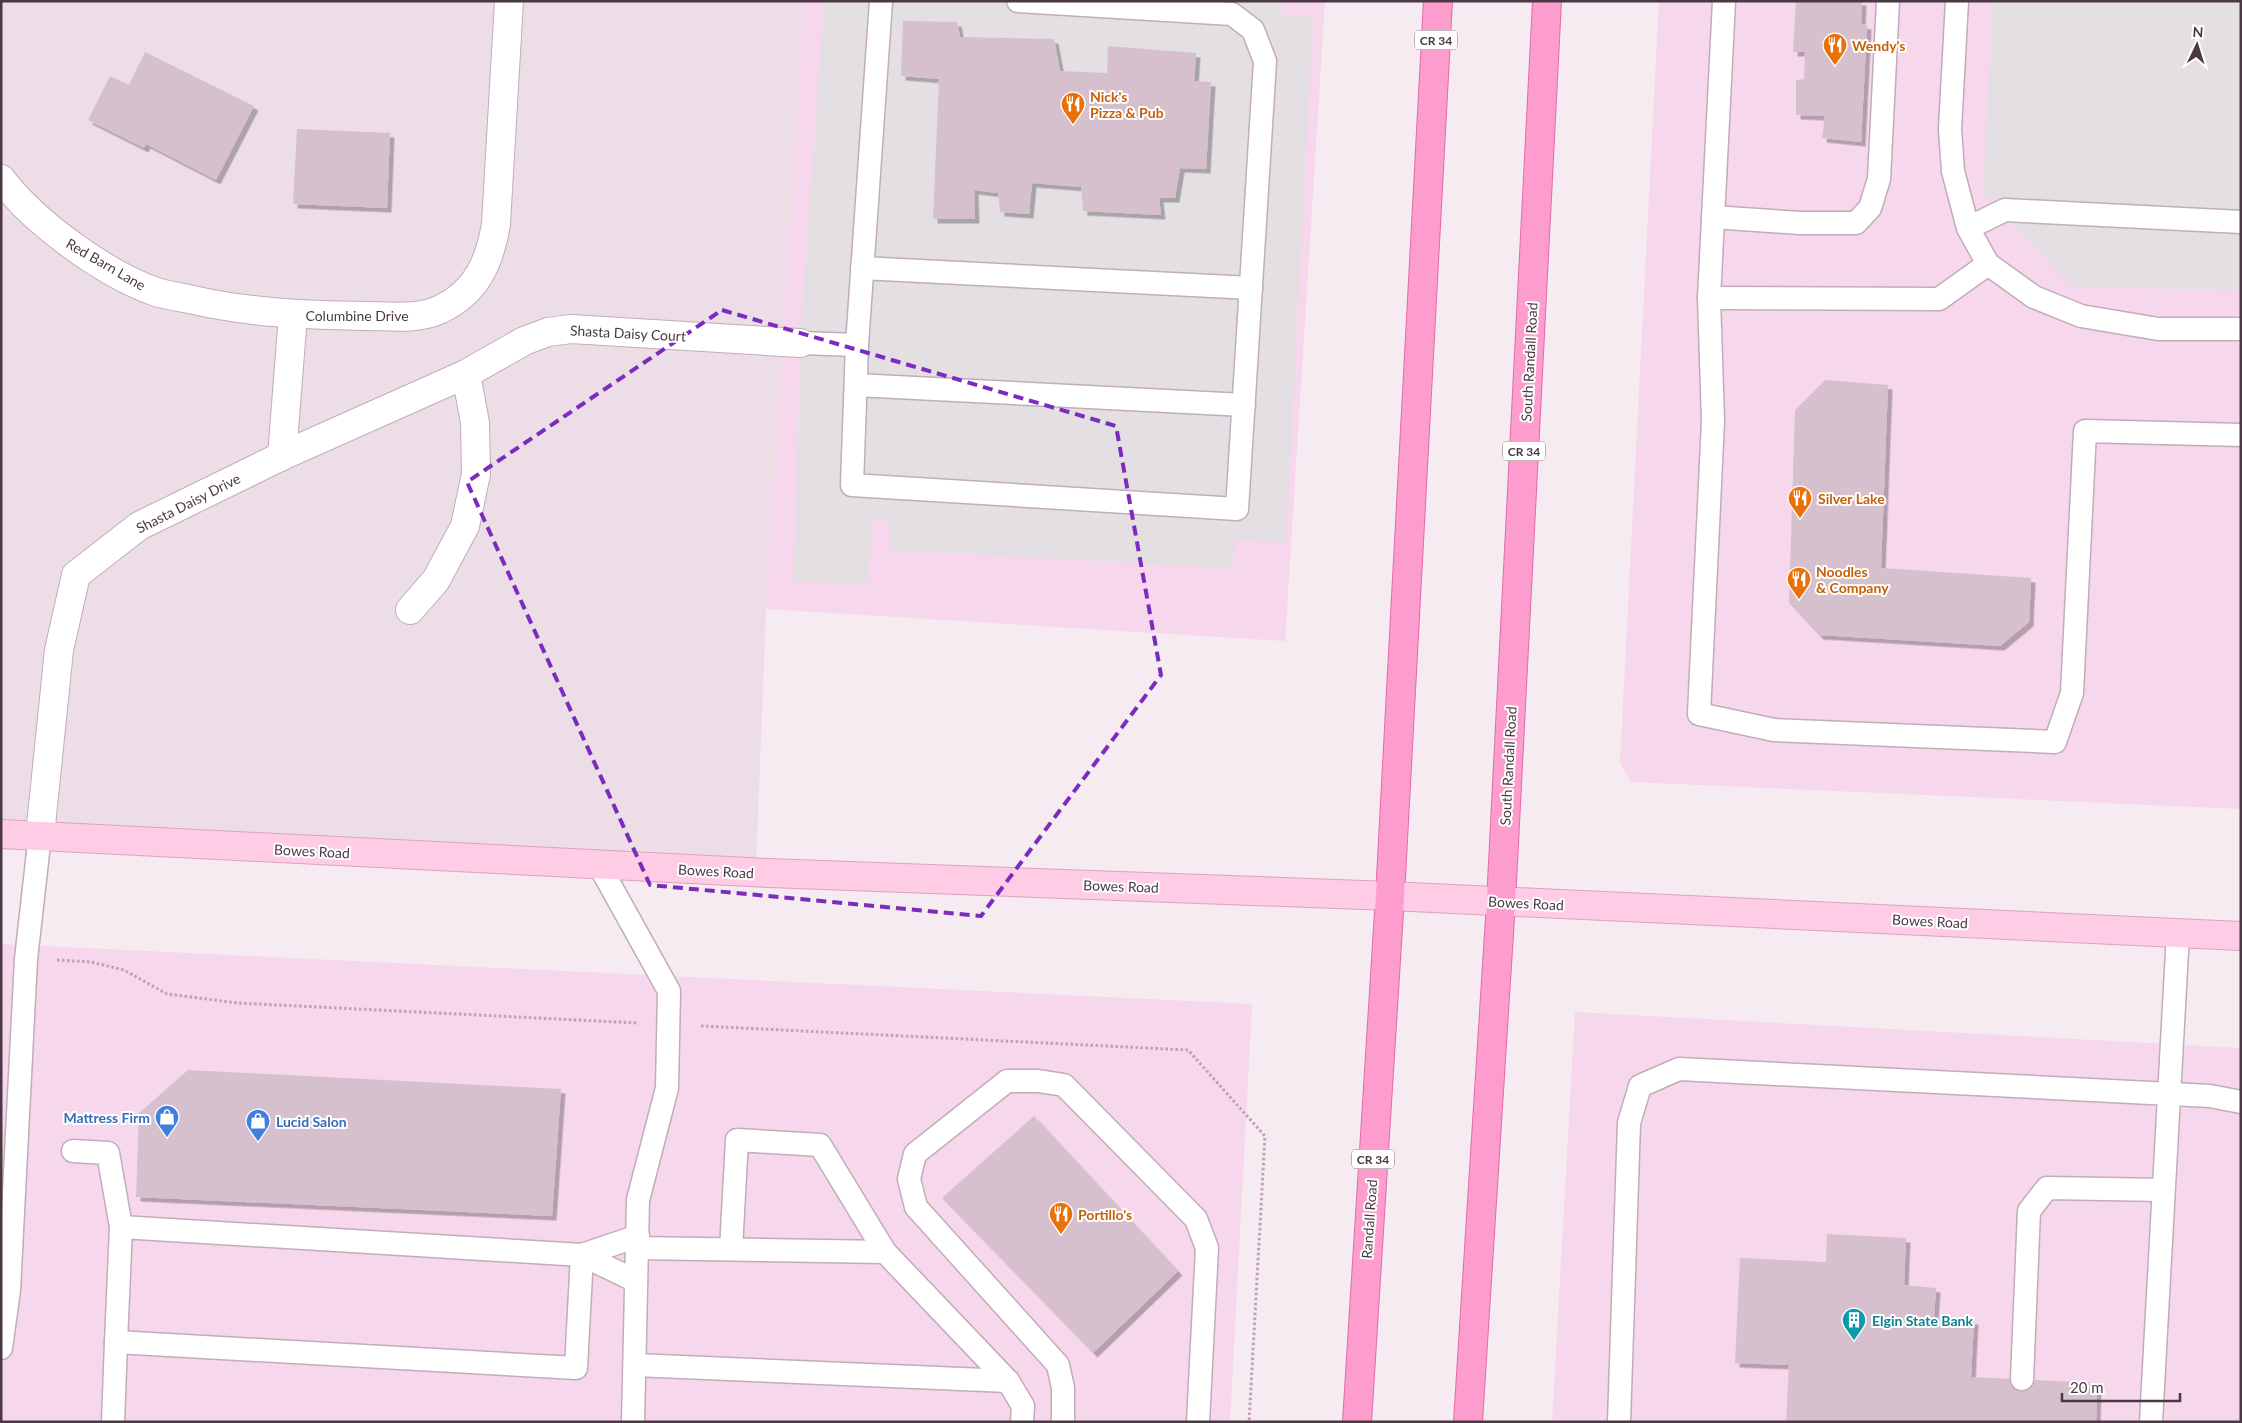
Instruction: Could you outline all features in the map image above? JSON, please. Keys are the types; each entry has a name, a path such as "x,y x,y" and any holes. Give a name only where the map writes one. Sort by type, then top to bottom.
{"main road":[{"name":"CR 34","path":"1390,896 1438,1"},
{"name":"South Randall Road","path":"1501,902 1547,1"},
{"name":"Bowes Road","path":"1,834 599,865 1390,896 2241,936"},
{"name":"Randall Road","path":"1356,1422 1390,896"},
{"name":"CR 34","path":"1468,1422 1501,902"}],"street":[{"name":"Columbine Drive","path":"282,456 293,315 412,316 440,310 464,295 478,279 487,263 496,224 509,1"},
{"name":"Red Barn Lane","path":"1,179 16,198 60,236 114,271 156,292 226,308 293,315"},
{"name":"Shasta Daisy Court","path":"466,374 524,341 548,332 571,329 800,343"},
{"name":"Shasta Daisy Drive","path":"40,835 59,650 76,575 139,526 282,456 466,374"},
{"path":"410,610 436,580 464,526 476,474 475,424 466,374"}],"lane":[{"path":"881,1 857,345 852,485 1237,509 1265,61 1253,30 1232,14 1018,1"},
{"path":"1724,1 1709,298 1713,421 1698,714 1774,730 2055,742 2072,693 2085,431 2241,435"},
{"path":"1713,217 1800,223 1856,223 1870,208 1879,179 1888,1"},
{"path":"1957,1 1950,129 1952,171 1968,228 1988,264 2034,297 2081,316 2158,329 2241,329"},
{"path":"1968,228 2004,210 2241,222"},
{"path":"1709,298 1939,299 1988,264"},
{"path":"862,268 1251,288"},
{"path":"800,343 857,345"},
{"path":"856,385 1244,404"},
{"path":"1,1348 9,1290 26,959 40,835"},
{"path":"599,865 670,992 667,1088 638,1200 633,1422"},
{"path":"2151,1422 2178,933"},
{"path":"1619,1422 1629,1123 1640,1086 1679,1069 2210,1096 2241,1102"},
{"path":"1062,1422 1063,1388 1058,1365 916,1207 909,1179 915,1154 1007,1081 1064,1085 1196,1219 1207,1248 1198,1422"},
{"path":"731,1249 737,1140 820,1145 885,1252 1008,1381 1023,1406 1022,1422"},
{"path":"73,1151 108,1153 121,1227 113,1422"},
{"path":"2022,1379 2029,1211 2047,1188 2163,1190"},
{"path":"121,1227 582,1255 638,1242 731,1249 885,1252"},
{"path":"582,1255 636,1281"},
{"path":"116,1342 576,1368 582,1255"},
{"path":"634,1365 1008,1381"}],"path":[{"path":"92,962 124,970 167,994 238,1003 1188,1050 1265,1136 1249,1422"}],"highlighted area":[{"path":"722,310 1116,426 1161,675 981,916 650,885 467,482"}],"shaded area":[{"path":"1,1 804,1 766,609 756,866 1,826"},
{"path":"804,1 1325,1 1285,641 766,609"},
{"path":"824,1 1280,1 1282,15 1313,16 1286,542 1237,539 1232,568 892,550 889,520 874,520 866,584 794,581 800,343"},
{"path":"1659,1 2241,1 2241,809 1631,782 1620,763"},
{"path":"1993,1 2241,1 2241,291 2071,286 1983,194"},
{"path":"1,944 1252,1004 1230,1422 1,1422"},
{"path":"1575,1012 2241,1048 2241,1422 1552,1422"}],"building":[{"name":"Wendy's","path":"1796,1 1862,1 1861,24 1867,25 1861,142 1822,138 1825,116 1796,115 1796,80 1804,79 1805,52 1793,52"},
{"name":"Nick's Pizza & Pub","path":"903,21 957,22 960,37 1054,39 1060,71 1107,73 1108,46 1196,53 1194,81 1211,82 1206,169 1180,168 1175,198 1159,198 1161,215 1083,211 1081,187 1032,183 1029,214 1000,212 998,193 974,190 975,219 933,219 939,79 901,76"},
{"path":"145,52 254,106 216,180 146,144 144,148 88,120 110,76 129,85"},
{"path":"297,129 390,133 387,208 293,204"},
{"path":"1825,380 1888,385 1881,568 2031,578 2029,622 2000,646 1819,635 1789,603 1795,410"},
{"path":"188,1070 561,1089 552,1216 136,1197 139,1113"},
{"name":"Portillo's","path":"1034,1116 1178,1271 1093,1353 942,1198"},
{"name":"Elgin State Bank","path":"1827,1234 1906,1238 1904,1285 1936,1288 1934,1318 1974,1320 1971,1377 2097,1383 2096,1422 1786,1422 1789,1365 1735,1363 1740,1258 1826,1262"}],"place":[{"name":"Wendy's","path":"1835,66"},
{"name":"Nick's Pizza & Pub","path":"1073,125"},
{"name":"Silver Lake","path":"1800,519"},
{"name":"Noodles & Company","path":"1799,600"},
{"name":"Mattress Firm","path":"167,1138"},
{"name":"Lucid Salon","path":"258,1142"},
{"name":"Portillo's","path":"1061,1235"},
{"name":"Elgin State Bank","path":"1854,1341"}]}
